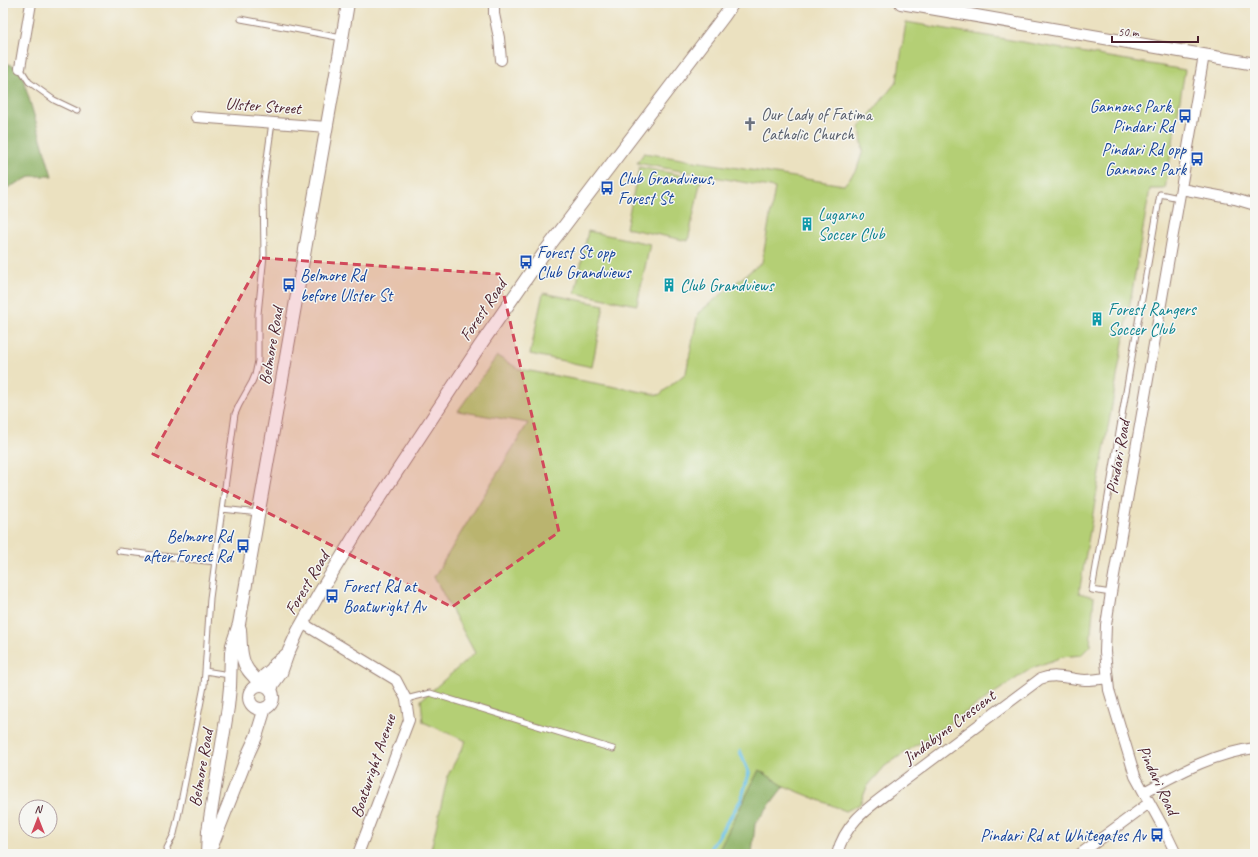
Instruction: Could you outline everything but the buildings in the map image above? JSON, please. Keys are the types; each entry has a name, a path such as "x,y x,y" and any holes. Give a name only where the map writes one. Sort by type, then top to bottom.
{"street":[{"path":"20,68 30,3"},
{"name":"Belmore Road","path":"208,854 208,831 230,687 232,645 239,624 348,3"},
{"path":"494,3 494,14 499,38 501,60"},
{"name":"Forest Road","path":"264,686 273,684 281,673 288,653 302,623 355,535 420,435 522,284 550,244 733,3"},
{"path":"901,3 1255,64"},
{"name":"Pindari Road","path":"1176,854 1132,769 1112,703 1107,678 1105,652 1111,593 1204,56"},
{"name":"Ulster Street","path":"196,117 327,127"},
{"path":"1180,193 1235,199 1255,205"},
{"name":"Boatwright Avenue","path":"302,623 396,680 406,699 409,720 358,854"},
{"name":"Belmore Road","path":"239,624 245,665 264,686"},
{"name":"Jindabyne Crescent","path":"837,854 839,845 854,820 1040,679 1047,676 1085,680 1107,678"},
{"path":"230,687 244,693 250,702 257,708 265,708 271,704 273,697 264,686 252,688 249,695 250,702 252,716 249,752"},
{"path":"208,854 256,737 265,708"},
{"path":"1144,792 1201,762 1230,753 1255,748"},
{"path":"1080,854 1149,803"}],"lane":[{"path":"241,19 342,38"},
{"path":"20,68 29,82 54,100 77,111"},
{"path":"168,854 167,848 174,834 204,686 210,598 235,414 239,404 254,379 258,361 258,314 264,255 263,188 272,122"},
{"path":"1111,593 1092,590 1160,194 1180,193"},
{"path":"222,509 259,513"},
{"path":"119,550 215,562"},
{"path":"205,671 231,675"},
{"path":"406,699 430,693 613,749"}],"highlighted area":[{"path":"262,258 499,274 559,532 452,607 153,454"}],"green space":[{"path":"906,22 1185,70 1165,189 1150,189 1079,593 1094,597 1090,646 1081,655 1062,657 1032,668 885,766 867,787 860,804 846,811 784,786 759,770 717,854 430,854 448,775 466,741 423,722 421,700 475,653 434,577 528,423 458,411 497,356 519,369 659,395 686,373 698,313 762,262 775,188 637,163 644,153 844,185 857,169 863,150 860,127 897,81"},
{"path":"3,62 20,68 52,176 32,176 3,190"},
{"path":"639,167 701,179 688,241 626,228"},
{"path":"588,231 650,244 637,305 575,293"},
{"path":"543,293 604,305 592,367 530,354"},
{"path":"759,770 784,786 755,824 752,854 717,854"}],"waterway":[{"path":"707,854 741,800 749,773 740,751"}],"place":[{"name":"Gannons Park, Pindari Rd","path":"1185,116"},
{"name":"Our Lady of Fatima Catholic Church","path":"750,124"},
{"name":"Pindari Rd opp Gannons Park","path":"1197,159"},
{"name":"Club Grandviews, Forest St","path":"607,188"},
{"name":"Lugarno Soccer Club","path":"807,224"},
{"name":"Forest St opp Club Grandviews","path":"526,262"},
{"name":"Belmore Rd before Ulster St","path":"289,285"},
{"name":"Club Grandviews","path":"669,285"},
{"name":"Forest Rangers Soccer Club","path":"1097,319"},
{"name":"Belmore Rd after Forest Rd","path":"243,546"},
{"name":"Forest Rd at Boatwright Av","path":"332,596"},
{"name":"Pindari Rd at Whitegates Av","path":"1157,835"}]}
